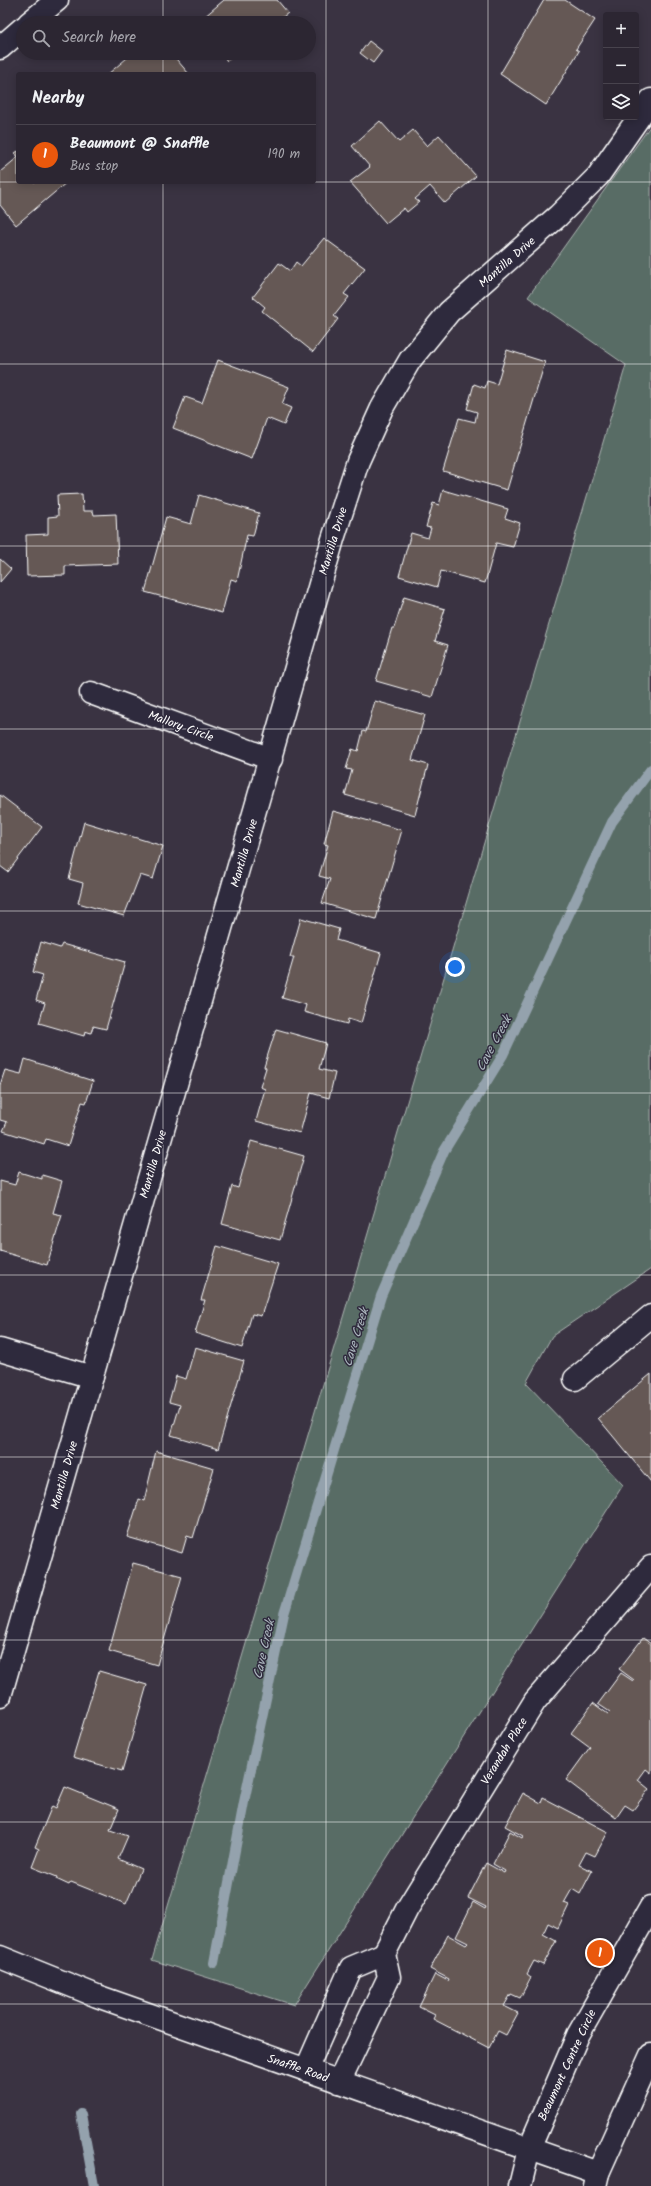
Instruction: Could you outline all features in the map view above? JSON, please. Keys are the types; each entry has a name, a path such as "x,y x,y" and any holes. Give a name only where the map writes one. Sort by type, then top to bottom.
{"street":[{"path":"38,16 57,0"},
{"path":"0,48 16,34"},
{"name":"Mantilla Drive","path":"0,1696 271,759 333,539 358,461 382,408 410,360 449,312 558,216 598,176 651,100"},
{"name":"Mallory Circle","path":"91,693 271,759"},
{"path":"575,1379 651,1316"},
{"path":"0,1350 92,1377"},
{"name":"Verandah Place","path":"384,1954 407,1909 535,1701 651,1567"},
{"name":"Beaumont Centre Circle","path":"520,2186 529,2149 578,2035 651,1907"},
{"path":"306,2070 351,1968 384,1954 389,1977 338,2082"},
{"name":"Snaffle Road","path":"0,1957 97,1996 529,2149 597,2179"},
{"path":"597,2179 651,2055"}],"green space":[{"path":"651,125 651,1269 552,1336 526,1383 623,1485 294,2005 152,1960 626,365 528,297"}],"building":[{"path":"224,0 277,0 288,13 284,16 205,16"},
{"path":"544,0 565,0 595,20 576,49 579,51 546,105 500,74"},
{"path":"369,41 382,51 373,63 360,53"},
{"path":"125,60 177,60 187,72 110,72"},
{"path":"380,121 399,142 413,130 427,146 439,135 476,176 445,203 430,186 415,199 419,202 407,212 404,208 386,223 350,182 370,167 352,146"},
{"path":"16,159 16,184 65,184 16,225 0,205 0,172"},
{"path":"324,238 365,268 344,294 349,297 334,316 338,319 313,352 262,311 265,307 253,297 279,263 290,271 296,262 301,266"},
{"path":"507,350 545,362 507,490 443,471 459,418 475,422 477,412 467,409 474,384 485,388 487,381 497,384"},
{"path":"218,360 289,387 282,404 291,408 284,425 267,418 252,459 173,428 185,397 202,403"},
{"path":"443,490 508,509 505,518 520,523 513,547 496,543 485,583 441,571 437,587 399,576 411,533 428,538 431,528 426,527 433,503 439,505"},
{"path":"82,494 83,511 93,511 94,515 116,514 118,564 65,566 65,575 27,576 26,535 48,534 48,517 58,516 57,495"},
{"path":"199,495 259,513 253,536 247,535 237,581 231,579 222,613 145,592 166,517 191,524"},
{"path":"0,559 11,569 0,582"},
{"path":"404,597 445,609 435,641 448,645 432,697 376,681 392,628 394,628"},
{"path":"375,701 425,715 412,760 428,765 415,815 345,795 352,770 346,769 352,749 358,751 363,731 366,732"},
{"path":"0,795 42,827 8,872 0,866"},
{"path":"333,811 402,830 376,919 322,903 330,879 319,876 328,845 324,844"},
{"path":"84,822 163,846 153,879 140,875 124,916 78,903 83,883 69,879"},
{"path":"301,918 339,929 336,940 381,953 361,1023 348,1019 347,1024 304,1012 306,1005 282,998 294,957 290,957"},
{"path":"41,942 60,948 62,944 125,962 106,1029 93,1026 91,1033 85,1031 84,1036 39,1023 45,1003 36,1000 43,975 33,972"},
{"path":"276,1029 326,1043 319,1069 335,1073 329,1098 311,1093 300,1133 256,1121 265,1089 260,1087 266,1068 264,1067"},
{"path":"25,1059 93,1081 86,1103 82,1102 68,1146 46,1139 44,1144 3,1131 7,1122 0,1120 0,1085 5,1070 21,1074"},
{"path":"251,1141 304,1156 280,1240 222,1224 232,1186 238,1188"},
{"path":"19,1172 42,1179 42,1175 62,1181 53,1213 62,1215 47,1265 0,1251 0,1181 15,1185"},
{"path":"217,1246 278,1264 261,1316 252,1314 242,1348 195,1333 205,1300 201,1300"},
{"path":"195,1347 244,1361 218,1449 171,1435 180,1405 169,1402 176,1376 186,1379"},
{"path":"651,1374 651,1482 598,1418"},
{"path":"156,1451 214,1468 193,1538 187,1536 182,1553 127,1537 139,1499 144,1501"},
{"path":"133,1563 182,1576 157,1665 109,1651"},
{"path":"643,1638 651,1644 651,1773 646,1769 638,1780 649,1789 633,1810 625,1805 616,1818 566,1780 590,1747 571,1733 593,1703 608,1714 610,1712 598,1704 621,1673 633,1681 634,1680 619,1669"},
{"path":"99,1671 147,1685 122,1771 73,1757"},
{"path":"65,1787 119,1809 110,1830 128,1836 118,1859 141,1869 126,1904 71,1882 69,1885 56,1879 57,1877 32,1867 39,1849 35,1847 52,1806 56,1808"},
{"path":"523,1793 541,1803 543,1798 608,1832 595,1856 586,1852 579,1865 592,1871 580,1894 572,1889 564,1903 569,1905 558,1928 548,1923 543,1934 556,1941 543,1965 534,1961 527,1974 531,1977 520,1998 511,1994 504,2006 518,2013 506,2035 498,2031 489,2048 433,2019 435,2015 419,2007 435,1974 448,1981 449,1979 430,1969 448,1935 466,1945 468,1943 456,1937 473,1902 485,1909 486,1907 468,1898 486,1863 504,1873 505,1871 493,1864 510,1831 522,1838 523,1836 505,1826"}],"waterway":[{"name":"Cave Creek","path":"214,1963 244,1802 284,1614 381,1296 444,1151 503,1055 612,822 651,769"},
{"name":"Cave Creek","path":"81,2114 94,2186"}],"place":[{"name":"Beaumont @ Snaffle","path":"600,1953"}]}
